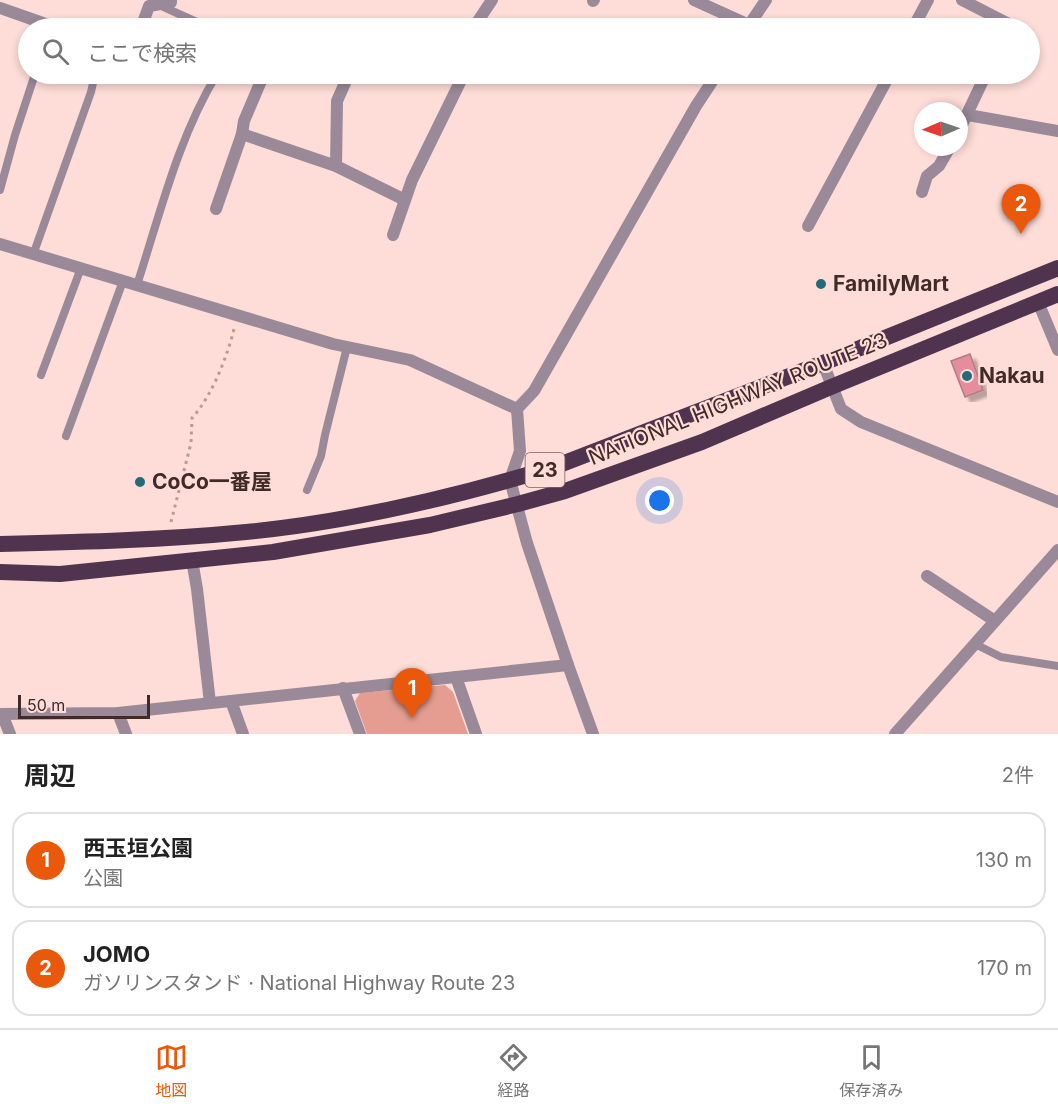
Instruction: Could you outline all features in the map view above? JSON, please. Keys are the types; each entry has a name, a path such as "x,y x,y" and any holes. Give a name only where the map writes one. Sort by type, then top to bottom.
{"highway":[{"name":"NATIONAL HIGHWAY ROUTE 23","path":"0,543 111,542 247,532 311,524 372,512 510,480 554,467 824,363 1058,268"},
{"name":"NATIONAL HIGHWAY ROUTE 23","path":"0,572 60,574 273,552 430,525 518,504 565,491 702,442 1058,294"}],"street":[{"path":"145,18 149,6 171,2 171,0"},
{"path":"480,18 492,0"},
{"path":"694,0 730,18"},
{"path":"754,18 766,0"},
{"path":"918,18 928,0"},
{"path":"962,0 997,18"},
{"path":"0,8 26,18"},
{"path":"216,209 242,134 244,121 260,84"},
{"path":"336,166 337,101 345,84"},
{"path":"393,235 405,200 456,84"},
{"path":"593,734 527,543 510,480 520,450 517,409 534,391 710,84"},
{"path":"808,226 885,84"},
{"path":"982,84 968,115 1058,131"},
{"path":"242,134 336,166 405,200"},
{"path":"922,192 927,176 939,166 945,156"},
{"path":"0,244 347,347 410,360 517,409"},
{"path":"1038,302 1058,350"},
{"path":"824,363 841,409 861,422 1058,502"},
{"path":"895,734 1058,550"},
{"path":"192,560 210,703"},
{"path":"927,576 995,621"},
{"path":"10,734 1,714 118,713 568,665"},
{"path":"456,677 476,734"},
{"path":"343,688 360,734"},
{"path":"231,701 243,734"},
{"path":"118,713 126,734"}],"lane":[{"path":"156,4 188,18"},
{"path":"0,190 32,84"},
{"path":"33,255 93,84"},
{"path":"137,285 173,174 199,104 211,84"},
{"path":"41,375 81,268"},
{"path":"66,436 123,281"},
{"path":"308,490 321,456 324,435 347,347"},
{"path":"975,644 1001,657 1058,666"}],"path":[{"path":"171,523 192,443 192,418 201,408 229,347 238,316"}],"shaded area":[{"path":"445,685 453,692 468,734 367,734 355,701 360,693"}],"building":[{"name":"Nakau","path":"970,354 983,390 965,397 951,361"}],"place":[{"name":"JOMO","path":"1021,234"},
{"name":"FamilyMart","path":"821,284"},
{"name":"Nakau","path":"967,376"},
{"name":"CoCo一番屋","path":"140,482"},
{"name":"西玉垣公園","path":"412,718"}]}
